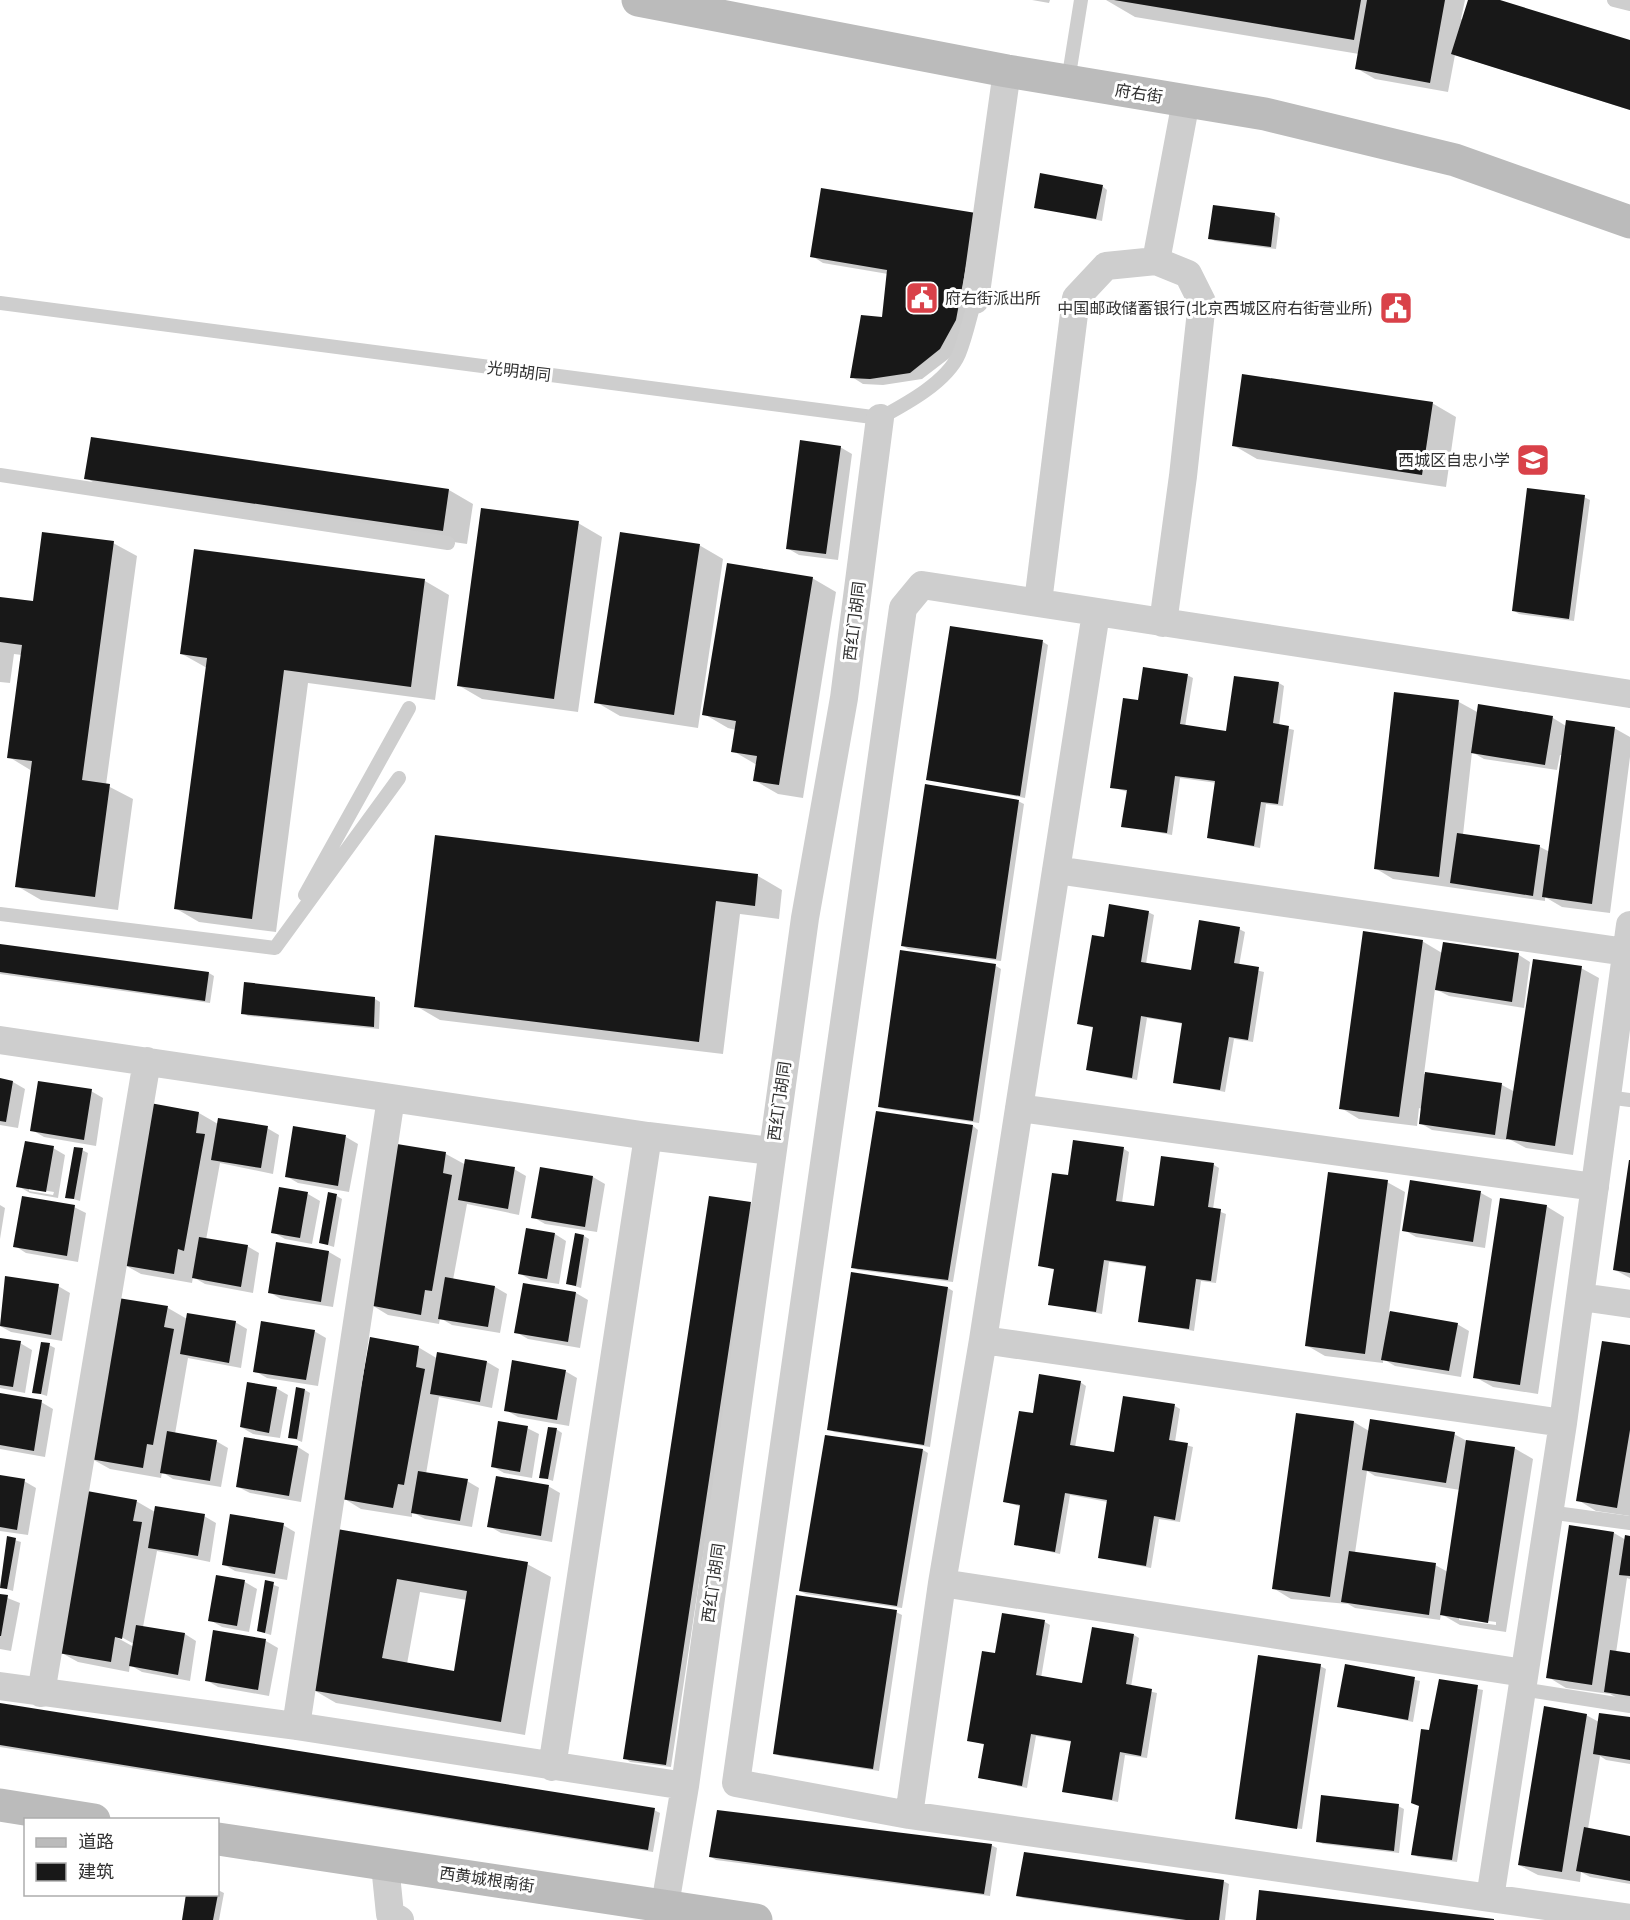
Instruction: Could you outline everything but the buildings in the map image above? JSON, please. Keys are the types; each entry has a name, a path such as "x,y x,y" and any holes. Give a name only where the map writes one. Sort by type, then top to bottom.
{"main road":[{"name":"府右街","path":"638,0 1007,71 1265,114 1455,160 1630,222"},
{"path":"0,1805 81,1818"},
{"name":"西黄城根南街","path":"219,1839 756,1920"}],"street":[{"path":"975,300 1007,71"},
{"path":"1156,261 1186,101"},
{"path":"1038,602 1076,298 1106,266 1156,261 1188,273 1202,302 1183,476 1163,623"},
{"name":"西红门胡同","path":"665,1905 686,1786 805,918 844,698 880,418"},
{"path":"1630,694 922,585 903,608 736,1783 909,1815 1630,1918"},
{"path":"909,1815 942,1583 983,1340 1096,613"},
{"path":"1056,870 1628,938 1619,1099 1595,1186 1563,1423 1490,1898"},
{"path":"0,1040 648,1136 772,1151"},
{"path":"41,1693 147,1061"},
{"path":"296,1726 391,1098"},
{"path":"1019,1108 1595,1186"},
{"path":"552,1767 648,1136"},
{"path":"1581,1297 1630,1304"},
{"path":"983,1340 1563,1423"},
{"path":"942,1583 1523,1681"},
{"path":"0,1686 296,1726 686,1786"},
{"path":"385,1865 390,1914 400,1920"}],"lane":[{"path":"1068,81 1081,0"},
{"path":"1614,0 1630,4"},
{"path":"880,418 907,404 933,385 958,356 975,300"},
{"name":"光明胡同","path":"0,303 880,418"},
{"path":"0,475 448,543"},
{"path":"275,948 409,708"},
{"path":"275,948 399,778"},
{"path":"0,914 275,948"},
{"path":"1548,1512 1630,1523"},
{"path":"1523,1681 1630,1706"}],"place":[{"name":"府右街派出所","path":"922,298"},
{"name":"中国邮政储蓄银行(北京西城区府右街营业所)","path":"1396,308"},
{"name":"西城区自忠小学","path":"1533,460"}]}
